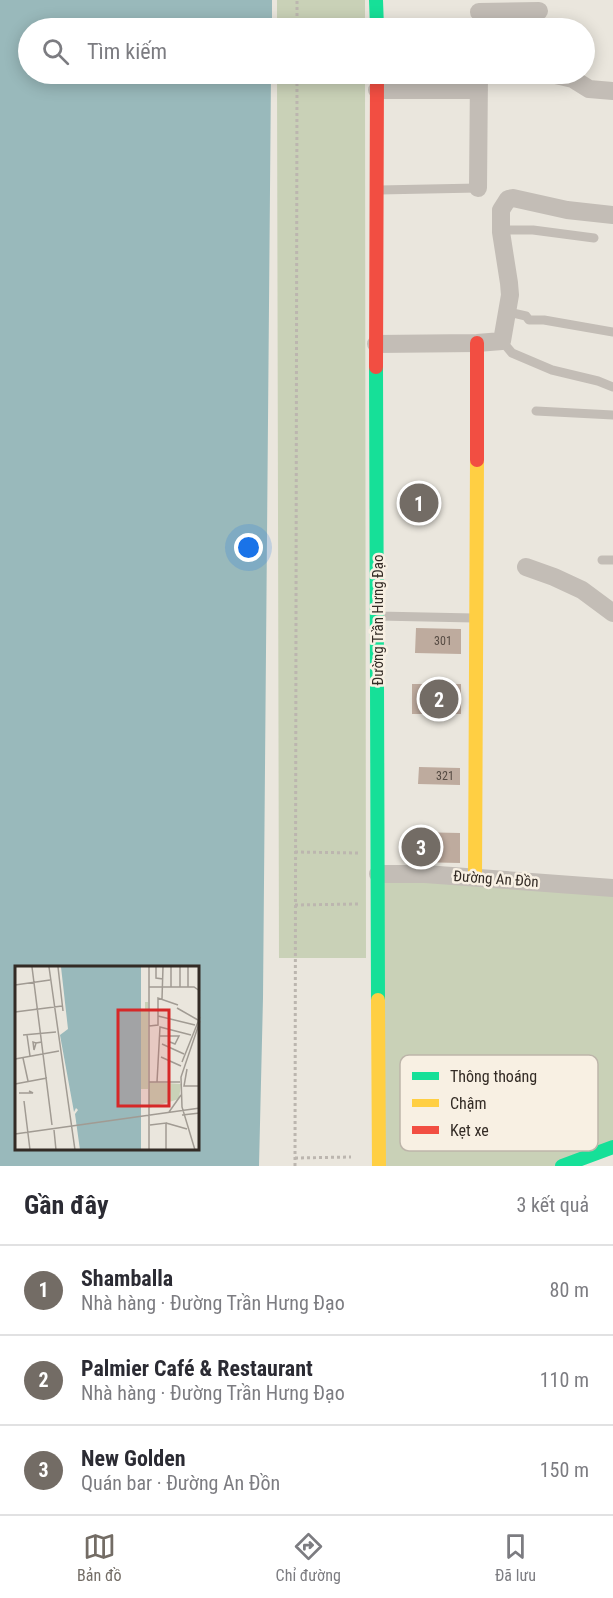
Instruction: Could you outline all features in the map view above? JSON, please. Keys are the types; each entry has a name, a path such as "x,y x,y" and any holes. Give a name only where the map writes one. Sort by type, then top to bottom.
{"main road":[{"path":"376,0 376,18"},
{"name":"Đường Trần Hưng Đạo","path":"377,84 379,1166"},
{"path":"475,878 477,343"},
{"path":"562,1166 613,1147"},
{"path":"567,1166 602,1165"}],"street":[{"path":"479,14 539,11"},
{"path":"478,188 479,84"},
{"path":"581,84 589,89 613,91"},
{"path":"376,344 502,341 508,312 509,283 501,230 501,210 505,202 511,198 567,210 613,215"},
{"path":"526,567 582,590 613,613"},
{"name":"Đường An Đồn","path":"378,874 426,874 613,888"}],"lane":[{"path":"376,190 478,188"},
{"path":"501,230 533,230 594,237"},
{"path":"508,312 526,316 529,320 544,320 613,332"},
{"path":"502,341 512,353 552,370 613,387"},
{"path":"536,411 613,415"},
{"path":"602,560 613,560"},
{"path":"378,616 476,618"}],"path":[{"path":"297,0 297,18"},
{"path":"295,1166 297,84"},
{"path":"295,852 359,853"},
{"path":"295,905 359,904"},
{"path":"295,1158 351,1157"}],"green space":[{"path":"277,0 365,0 365,18 277,18"},
{"path":"277,84 365,84 366,958 279,958"},
{"path":"378,874 613,889 613,1145 562,1166 378,1166"}],"water":[{"path":"0,0 272,0 272,18 18,18 18,84 271,84 263,998 259,1166 0,1166"}],"building":[{"path":"416,628 461,629 461,654 415,653"},
{"path":"412,684 461,684 461,714 412,714"},
{"path":"419,767 460,768 460,785 418,784"},
{"path":"414,832 460,833 460,863 414,862"}],"traffic: fast":[{"path":"376,0 377,18"},
{"path":"376,367 378,1000"},
{"path":"562,1166 613,1147"}],"traffic: slow":[{"path":"475,878 477,460"},
{"path":"378,1000 379,1166"}],"traffic: jam":[{"path":"376,367 377,84"},
{"path":"477,343 477,460"}],"place":[{"name":"Shamballa","path":"419,503"},
{"name":"Palmier Café & Restaurant","path":"439,699"},
{"name":"New Golden","path":"421,847"}]}
